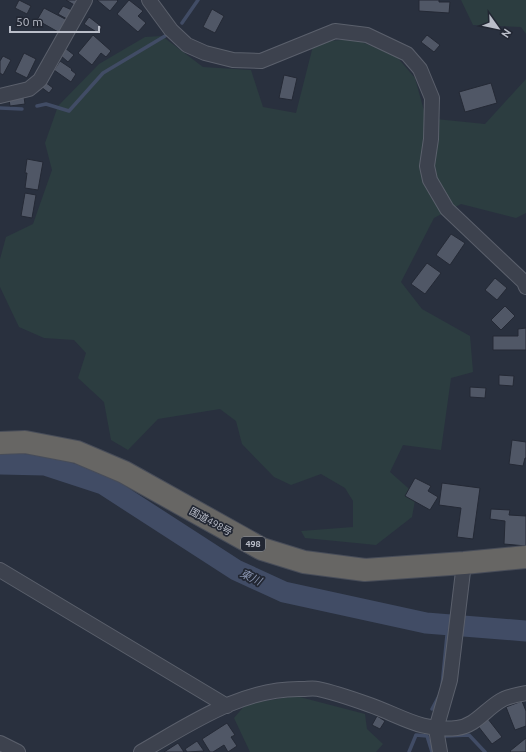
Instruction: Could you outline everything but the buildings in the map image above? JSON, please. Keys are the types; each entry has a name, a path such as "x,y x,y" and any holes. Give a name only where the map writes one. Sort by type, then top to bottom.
{"highway":[{"name":"国道498号","path":"0,443 25,442 77,452 124,472 262,549 304,562 365,570 526,557"}],"street":[{"path":"0,96 29,89 40,80 85,0"},
{"path":"149,0 171,30 187,44 205,53 233,60 261,61 334,31 366,34 407,54 420,69 432,98 431,139 427,166 430,180 447,210 524,282 526,286"},
{"path":"440,752 436,729 450,680 464,563"},
{"path":"0,570 227,706"},
{"path":"141,752 195,721 262,692 289,688 317,689 370,705 406,721 436,729 458,728 469,725 501,700 526,693"},
{"path":"0,743 18,752"}],"shaded area":[{"path":"461,0 526,0 526,34 521,27 473,25"},
{"path":"162,36 203,67 251,70 263,107 296,113 314,42 355,39 397,57 415,78 426,118 485,124 526,79 526,213 516,218 461,204 434,218 401,282 422,309 470,336 473,372 451,378 441,450 403,445 390,472 416,495 412,517 376,545 305,538 301,531 353,527 353,501 345,488 321,474 291,485 274,477 242,444 236,421 220,409 158,419 128,450 111,440 104,402 78,378 86,353 74,340 44,338 19,327 0,287 0,259 6,237 33,224 52,170 45,143 58,106 99,64 145,37"},
{"path":"296,696 365,714 367,729 383,744 376,752 250,752 234,718 246,704"}],"waterway":[{"path":"182,23 198,0"},
{"path":"37,106 46,104 69,111 103,73 165,36"},
{"path":"0,108 22,109"},
{"name":"東川","path":"0,464 45,465 103,484 236,570 284,592 426,623 526,631"},
{"path":"442,686 448,625"},
{"path":"432,709 439,696"},
{"path":"409,752 416,735 427,736 432,752"},
{"path":"445,736 469,735 485,752"}]}
